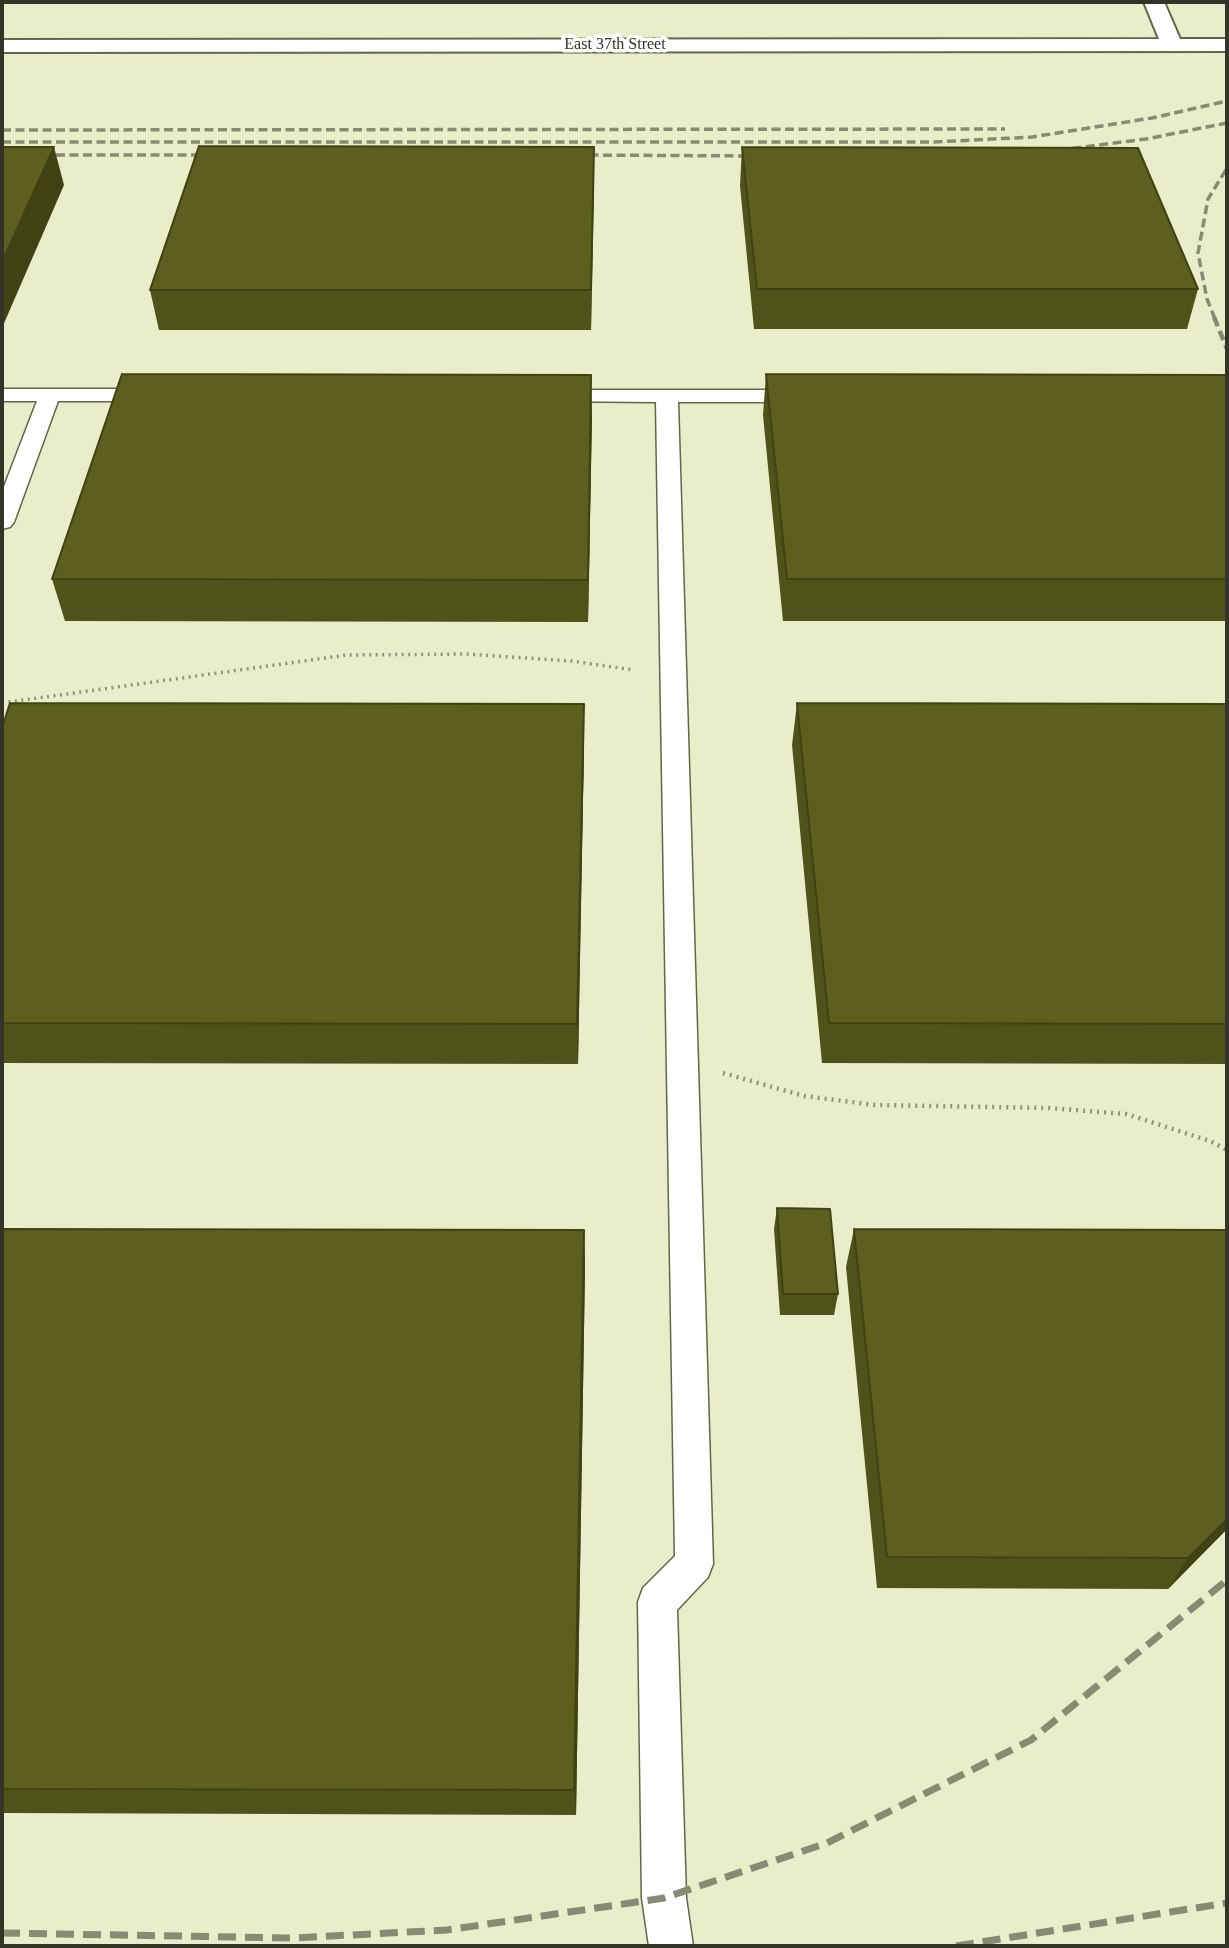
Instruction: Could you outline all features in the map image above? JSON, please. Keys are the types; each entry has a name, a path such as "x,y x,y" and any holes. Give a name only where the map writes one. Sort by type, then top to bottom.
{"street":[{"path":"1154,2 1172,45"},
{"name":"East 37th Street","path":"2,46 1227,45"}],"lane":[{"path":"2,395 173,396"},
{"path":"2,522 50,396"},
{"path":"530,396 817,396"},
{"path":"667,396 694,1564 657,1602 664,1898 671,1946"}],"path":[{"path":"2,703 347,655 466,654 571,661 673,676"},
{"path":"682,1060 804,1096 863,1104 1049,1108 1126,1114 1210,1141 1227,1150"}],"building":[{"path":"199,146 594,147 591,290 150,290"},
{"path":"2,147 54,147 2,262"},
{"path":"742,147 1138,148 1198,289 757,289"},
{"path":"122,374 591,375 588,580 52,579"},
{"path":"766,374 1227,375 1227,579 787,579"},
{"path":"10,703 584,704 577,1024 2,1023 2,728"},
{"path":"797,703 1227,704 1227,1024 829,1023"},
{"path":"777,1208 830,1209 838,1294 783,1294"},
{"path":"2,1229 584,1230 574,1790 2,1789"},
{"path":"854,1229 1227,1230 1227,1519 1188,1558 887,1557"}],"railway":[{"path":"2,142 934,142 1032,137 1152,118 1227,101"},
{"path":"1059,150 1146,139 1227,123"},
{"path":"2,130 1005,129"},
{"path":"2,155 215,155"},
{"path":"576,155 761,156"},
{"path":"1215,319 1207,299 1198,253 1208,199 1227,168"},
{"path":"1214,317 1227,349"},
{"path":"2,1933 293,1938 447,1930 664,1898 827,1843 1031,1740 1227,1580"},
{"path":"956,1946 1227,1903"}]}
